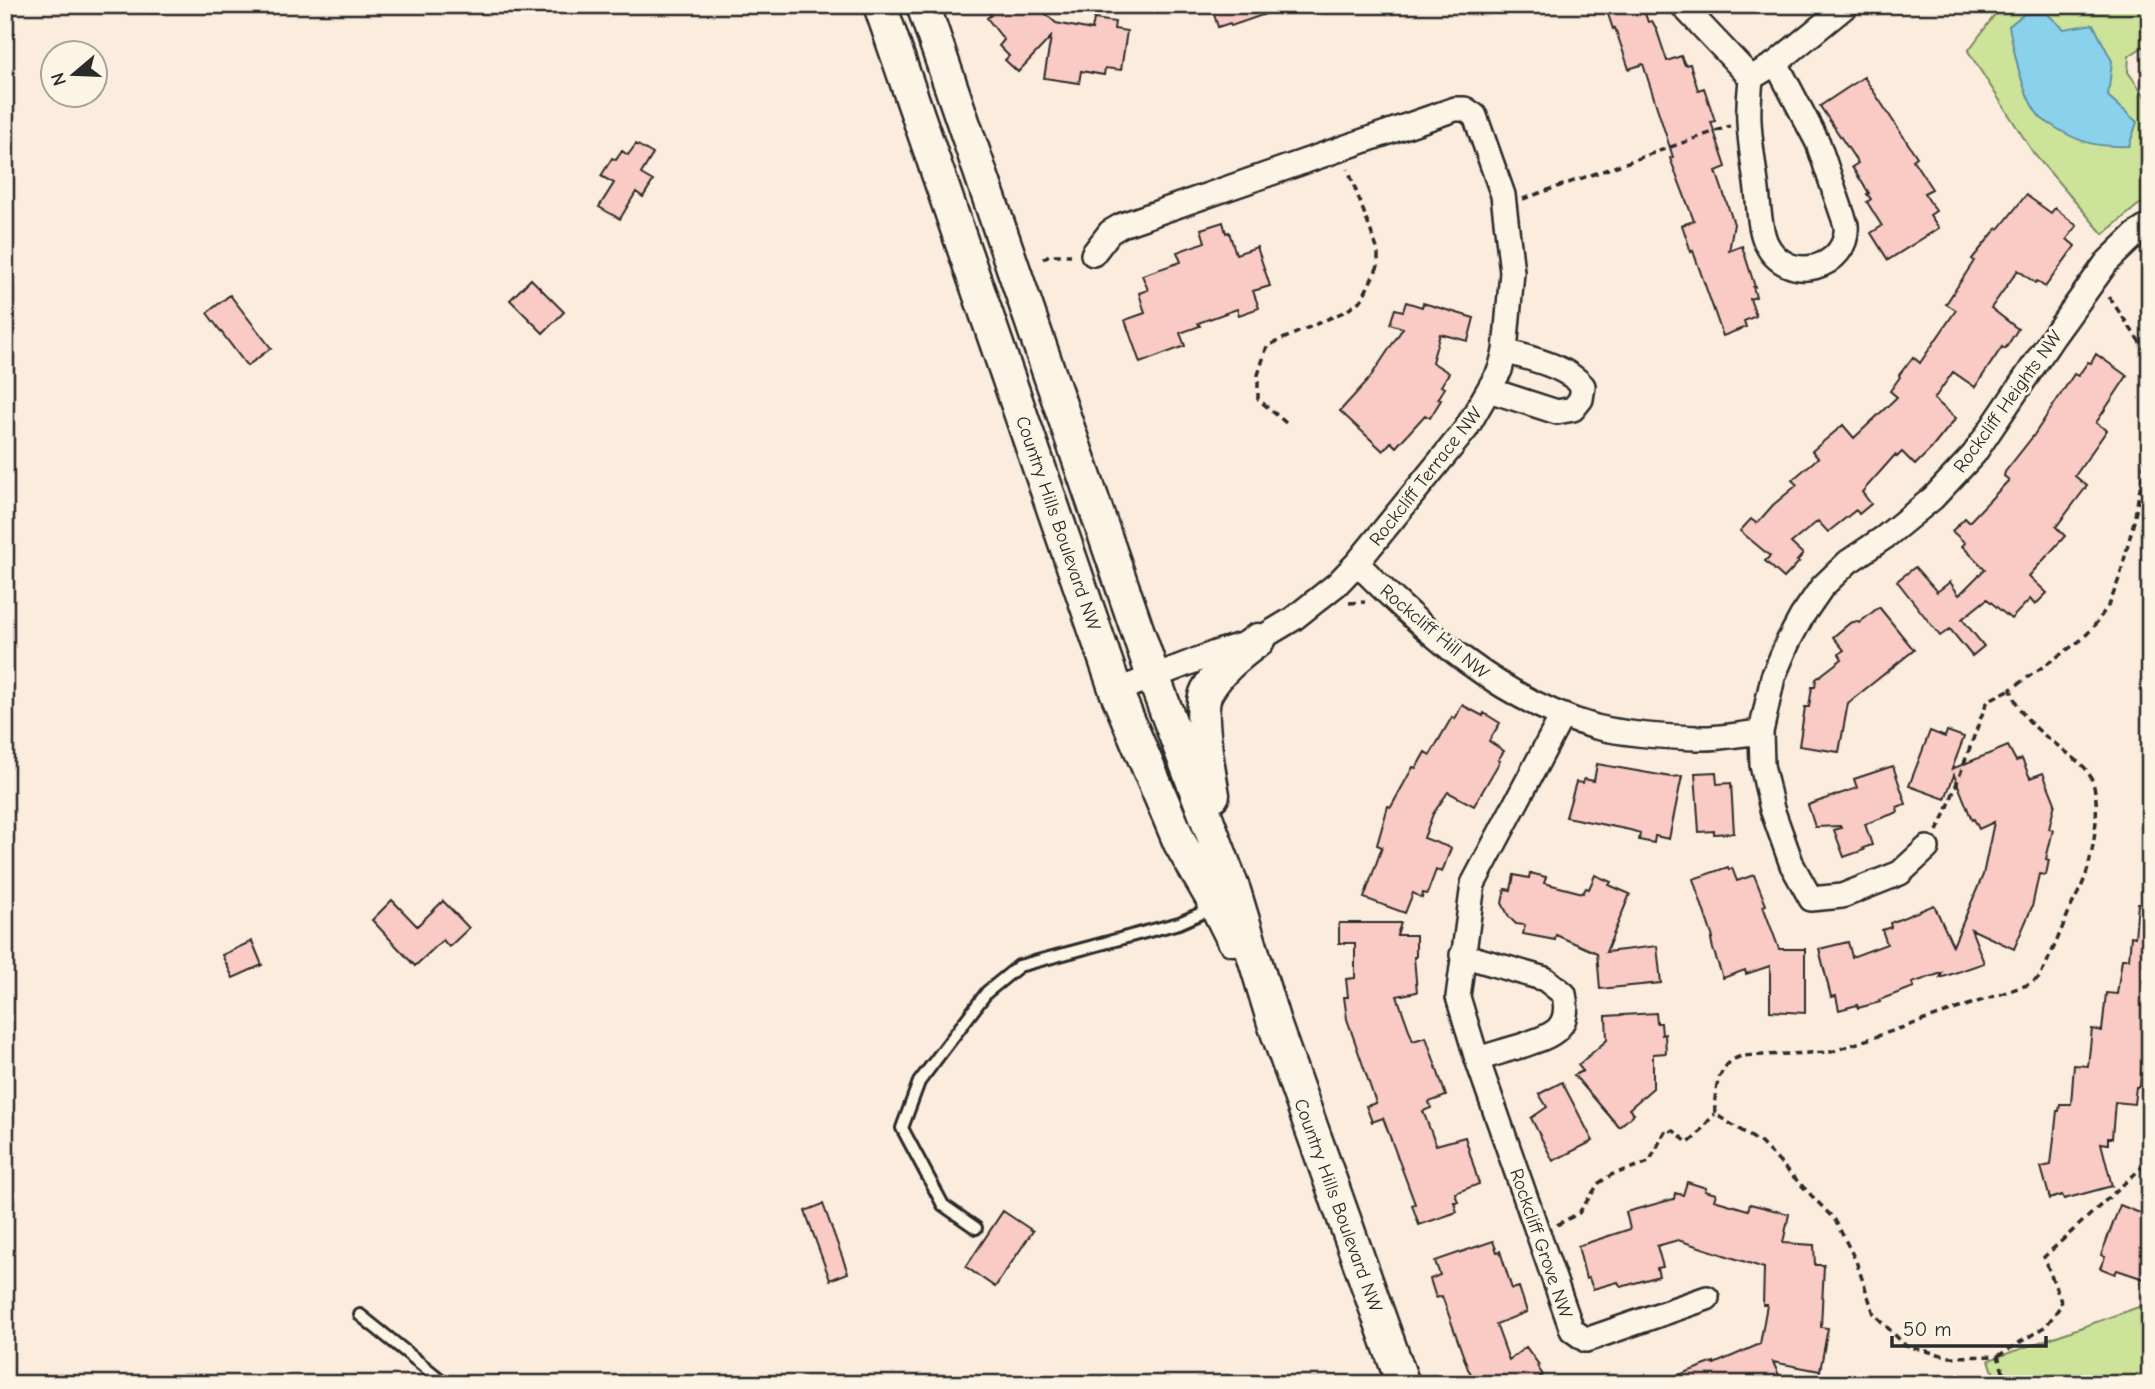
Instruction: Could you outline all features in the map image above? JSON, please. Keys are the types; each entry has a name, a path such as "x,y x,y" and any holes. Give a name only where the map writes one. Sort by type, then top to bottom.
{"main road":[{"name":"Country Hills Boulevard NW","path":"880,5 1116,691 1180,843 1225,888"},
{"name":"Country Hills Boulevard NW","path":"923,5 1225,888 1403,1384"},
{"path":"1225,888 1203,738 1206,693 1232,660 1258,640"}],"street":[{"path":"1682,5 1751,78 1749,120 1759,214 1765,241 1781,262 1790,267 1807,269 1824,263 1842,248 1847,237 1846,225 1818,143 1776,63"},
{"path":"1751,78 1776,63 1846,6"},
{"name":"Rockcliff Terrace NW","path":"1093,254 1110,232 1122,225 1455,109 1465,109 1475,116 1503,195 1512,272 1505,351 1500,370 1466,429 1357,563 1337,584 1293,619 1258,640 1215,653 1116,691"},
{"name":"Rockcliff Heights NW","path":"1927,848 1900,873 1842,895 1811,899 1792,865 1772,808 1762,765 1761,732 1773,677 1802,616 1822,587 1848,562 1885,537 1933,498 1974,454 2107,262 2136,234 2150,225"},
{"path":"1489,390 1558,412 1573,409 1580,399 1583,386 1575,377 1505,351"},
{"name":"Rockcliff Hill NW","path":"1357,563 1388,595 1465,661 1530,702 1562,716 1599,727 1653,735 1699,738 1761,732"},
{"name":"Rockcliff Grove NW","path":"1562,716 1473,884 1458,997 1477,1059 1572,1330 1586,1340 1707,1298"},
{"path":"1462,955 1545,979 1564,994 1567,1008 1563,1024 1552,1036 1477,1059"}],"lane":[{"path":"975,1228 943,1205 902,1128 919,1082 987,992 1018,966 1179,923 1225,888"},
{"path":"360,1315 446,1384"}],"path":[{"path":"1504,205 1749,120"},
{"path":"1286,423 1258,399 1258,375 1267,346 1348,310 1362,299 1378,266 1378,251 1340,150"},
{"path":"1043,259 1049,255 1093,254"},
{"path":"2096,278 2150,357"},
{"path":"1927,848 1945,815 1986,705 2081,640 2110,603 2134,521 2150,434"},
{"path":"1345,605 1359,601 1373,605"},
{"path":"1539,1233 1579,1213 1600,1183 1611,1175 1649,1162 1666,1130 1674,1132 1688,1143 1697,1137 1715,1114 1716,1081 1732,1059 1742,1056 1831,1052 2027,985 2039,978 2086,875 2094,836 2094,783 2086,768 2033,727 2015,703 2011,689"},
{"path":"1715,1114 1761,1143 1835,1220 1856,1261 1874,1314 1906,1346 1950,1357 1998,1356 2046,1325 2062,1304 2044,1257 2150,1160"},
{"path":"1998,1356 2007,1384"}],"green space":[{"path":"2007,5 2150,5 2150,42 2129,56 2128,72 2150,103 2150,198 2103,234 2034,154 1968,51 1997,12"},
{"path":"2150,1303 2150,1384 1997,1384 1989,1360"}],"water":[{"path":"2045,12 2064,29 2093,24 2112,61 2108,96 2137,122 2129,146 2109,146 2083,141 2045,121 2035,111 2020,75 2009,26 2024,14"}],"building":[{"path":"983,5 1036,5 1056,23 1092,30 1094,19 1115,22 1114,29 1127,31 1121,70 1105,68 1104,75 1081,71 1079,83 1044,78 1051,37 1018,72 1005,60 1009,56 999,46 1004,40 987,18 991,15"},
{"path":"1211,5 1280,5 1280,9 1231,26 1230,23 1218,27"},
{"path":"1605,5 1642,5 1648,22 1652,21 1656,28 1667,61 1681,56 1685,65 1690,64 1698,90 1704,88 1715,121 1711,122 1726,167 1716,171 1734,224 1729,251 1742,246 1755,287 1756,297 1750,299 1756,316 1744,321 1746,327 1723,336 1682,225 1694,221 1670,158 1673,157 1643,64 1629,69"},
{"path":"1864,77 1917,157 1913,160 1932,189 1924,193 1936,211 1930,215 1939,228 1888,260 1871,233 1882,226 1867,202 1871,199 1867,194 1869,193 1852,167 1858,163 1820,106"},
{"path":"636,144 653,154 641,174 653,181 643,197 636,192 620,219 599,207 614,183 601,176 612,158 616,160 622,151 628,155"},
{"path":"2026,195 2051,213 2055,208 2077,226 2067,239 2075,246 2045,287 2018,270 1991,308 2018,329 2005,349 2002,347 1975,387 1953,372 1934,399 1956,418 1915,465 1902,452 1897,457 1895,455 1862,492 1871,504 1859,514 1856,510 1828,532 1818,521 1791,543 1803,554 1784,578 1765,561 1770,556 1740,531 1751,519 1756,523 1759,521 1797,485 1792,480 1818,458 1812,451 1843,425 1854,438 1897,397 1890,391 1899,375 1913,357 1920,363 1956,310 1946,304 1974,261 1972,259"},
{"path":"1223,222 1236,254 1257,247 1270,286 1253,291 1259,308 1239,315 1237,309 1198,323 1200,326 1180,333 1185,346 1140,363 1125,320 1145,313 1139,293 1148,290 1142,275 1181,262 1177,252 1205,242 1201,229"},
{"path":"531,279 564,312 543,333 510,300"},
{"path":"230,295 271,348 247,366 207,313"},
{"path":"1406,302 1422,307 1423,303 1474,318 1468,341 1440,334 1432,362 1449,373 1441,386 1445,388 1438,399 1441,400 1430,418 1425,415 1396,447 1391,442 1383,451 1340,411 1369,379 1403,328 1390,324 1395,309 1403,311"},
{"path":"2096,354 2127,376 2096,423 2107,430 2075,476 2087,486 2056,527 2065,536 2029,576 2047,593 2035,605 2030,599 2011,619 1987,599 1962,619 1984,646 1972,656 1950,629 1940,636 1897,581 1915,567 1937,592 1950,582 1959,595 1985,569 1962,546 1965,543 1952,531 1965,518 1969,522 2009,480 2004,476 2005,472 2034,435 2074,374 2078,376"},
{"path":"1879,607 1914,650 1848,703 1839,752 1799,746 1805,707 1809,707 1812,687 1815,687 1816,679 1842,659 1839,654 1844,650 1833,637 1850,623 1859,623"},
{"path":"1462,705 1483,716 1484,713 1500,723 1489,741 1504,751 1498,760 1500,761 1474,806 1448,792 1433,814 1424,838 1451,848 1442,872 1436,870 1427,894 1423,893 1422,898 1413,893 1405,913 1364,898 1382,847 1377,845 1388,806 1391,807 1413,767 1416,768 1425,752 1430,755"},
{"path":"1930,731 1945,737 1947,731 1964,737 1952,769 2008,746 2016,761 2022,759 2030,778 2043,773 2055,803 2049,829 2053,830 2046,859 2049,860 2046,875 2039,874 2032,907 2014,949 1971,929 1984,963 1940,978 1942,973 1912,983 1914,987 1879,1000 1880,1002 1839,1010 1836,996 1831,997 1819,949 1848,942 1852,957 1887,944 1882,930 1891,927 1890,923 1934,905 1953,946 1983,875 1994,822 1979,829 1974,819 1972,820 1954,775 1945,799 1909,786"},
{"path":"1597,764 1671,777 1682,776 1669,839 1655,836 1654,843 1639,840 1640,833 1566,817 1576,782 1583,783 1584,779 1594,781"},
{"path":"1893,766 1906,804 1897,807 1898,812 1865,824 1872,845 1844,857 1834,830 1841,828 1840,826 1815,827 1808,805 1857,788 1854,779"},
{"path":"1716,772 1717,784 1731,783 1734,833 1699,832 1695,773"},
{"path":"1728,867 1729,870 1732,868 1737,881 1754,875 1779,949 1805,949 1805,1013 1770,1011 1770,966 1746,974 1745,970 1723,978 1693,879"},
{"path":"1530,873 1546,877 1544,883 1583,893 1586,888 1589,889 1595,875 1611,882 1609,885 1630,894 1606,952 1657,946 1661,983 1600,989 1597,953 1556,935 1555,940 1523,934 1525,925 1516,924 1502,903 1505,889 1511,890 1514,875 1529,878"},
{"path":"392,900 417,926 443,901 469,928 449,947 443,940 415,966 372,920"},
{"path":"2138,903 2150,903 2150,1056 2143,1056 2140,1087 2136,1087 2134,1104 2115,1102 2112,1138 2108,1138 2108,1144 2101,1143 2112,1186 2064,1199 2062,1195 2050,1199 2041,1167 2051,1165 2057,1111 2060,1104 2071,1104 2074,1065 2088,1066 2092,1029 2102,1031 2106,993 2117,994 2122,959 2129,959 2131,936 2135,937"},
{"path":"1339,923 1401,923 1397,935 1416,935 1414,957 1417,992 1397,996 1413,1041 1426,1037 1446,1096 1429,1102 1431,1108 1423,1111 1436,1145 1465,1137 1479,1184 1455,1193 1457,1212 1419,1225 1412,1205 1415,1204 1383,1118 1372,1122 1366,1106 1376,1103 1347,1019 1344,997 1348,997 1346,979 1355,978 1355,943 1339,943"},
{"path":"252,941 262,965 233,978 222,955"},
{"path":"1656,1013 1657,1023 1661,1023 1662,1035 1665,1034 1666,1053 1653,1054 1653,1088 1629,1109 1634,1114 1619,1127 1574,1075 1583,1071 1578,1065 1607,1040 1606,1016"},
{"path":"1562,1082 1593,1141 1553,1161 1531,1118 1547,1107 1539,1094"},
{"path":"1687,1182 1716,1194 1714,1200 1748,1210 1750,1204 1789,1214 1783,1243 1814,1245 1815,1265 1824,1265 1821,1327 1828,1328 1820,1371 1773,1362 1783,1384 1663,1384 1662,1381 1714,1364 1760,1344 1767,1305 1763,1305 1764,1268 1678,1240 1657,1246 1663,1267 1657,1268 1659,1276 1621,1287 1618,1282 1593,1289 1589,1278 1586,1279 1578,1246 1630,1229 1626,1212 1674,1199 1675,1193 1683,1195"},
{"path":"823,1204 848,1273 830,1280 805,1211"},
{"path":"2120,1205 2150,1217 2150,1281 2117,1270 2115,1274 2100,1268 2105,1257 2101,1255"},
{"path":"1003,1211 1033,1231 995,1287 966,1267"},
{"path":"1493,1241 1497,1252 1500,1251 1512,1289 1519,1287 1527,1312 1496,1324 1509,1360 1526,1347 1539,1365 1537,1366 1543,1375 1531,1384 1478,1384 1468,1369 1442,1296 1436,1298 1430,1279 1440,1275 1435,1261"}]}
